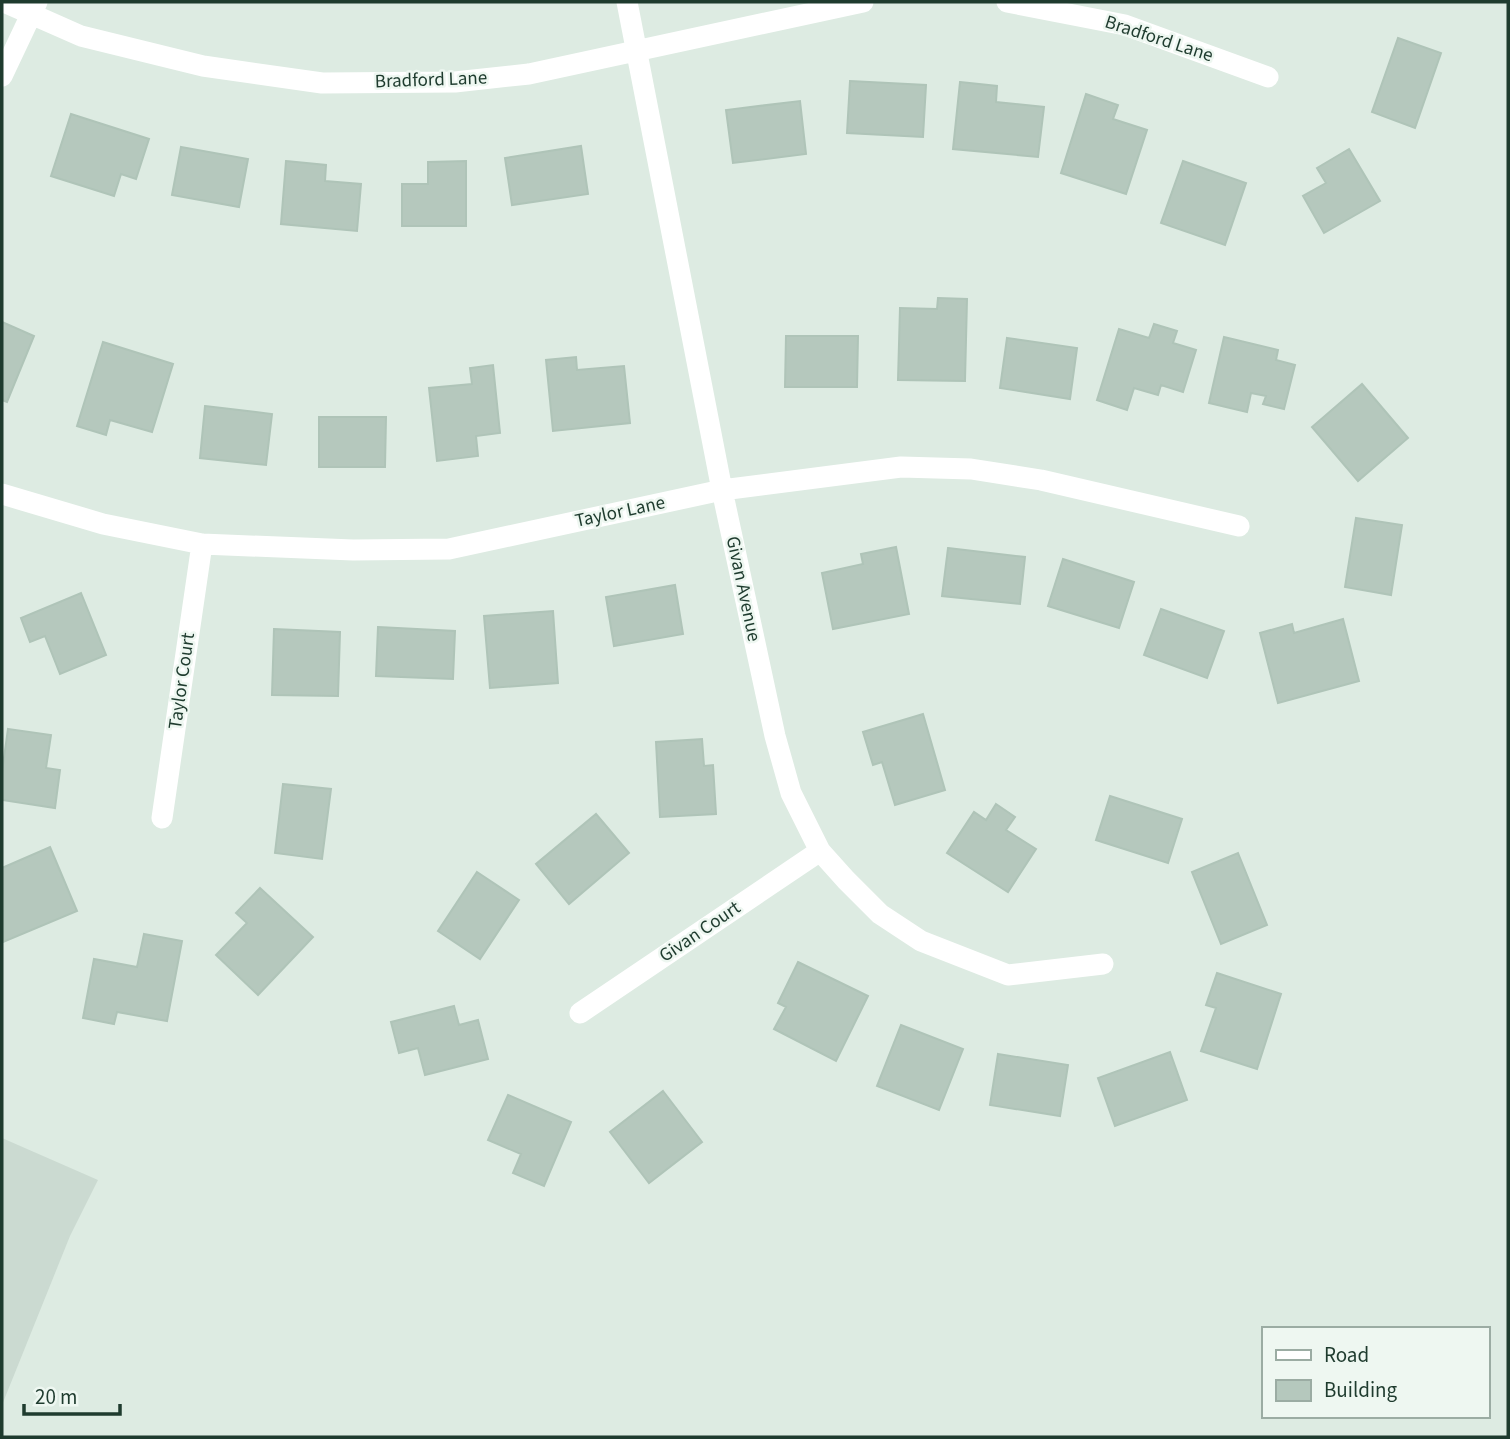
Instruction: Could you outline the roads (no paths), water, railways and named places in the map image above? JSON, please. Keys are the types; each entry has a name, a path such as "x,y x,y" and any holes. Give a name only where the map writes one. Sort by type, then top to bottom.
{"street":[{"name":"Bradford Lane","path":"4,2 34,9 82,36 203,66 322,83 455,82 529,74 863,2"},
{"name":"Givan Avenue","path":"627,2 722,490 775,736 791,793 820,851 880,914 921,941 1008,975 1103,964"},
{"name":"Bradford Lane","path":"1007,2 1125,25 1268,77"},
{"path":"2,76 34,9"},
{"name":"Taylor Lane","path":"2,494 103,523 202,544 353,551 449,549 722,490 901,467 971,468 1041,480 1239,526"},
{"name":"Taylor Court","path":"162,818 202,544"},
{"name":"Givan Court","path":"580,1013 820,851"}]}
